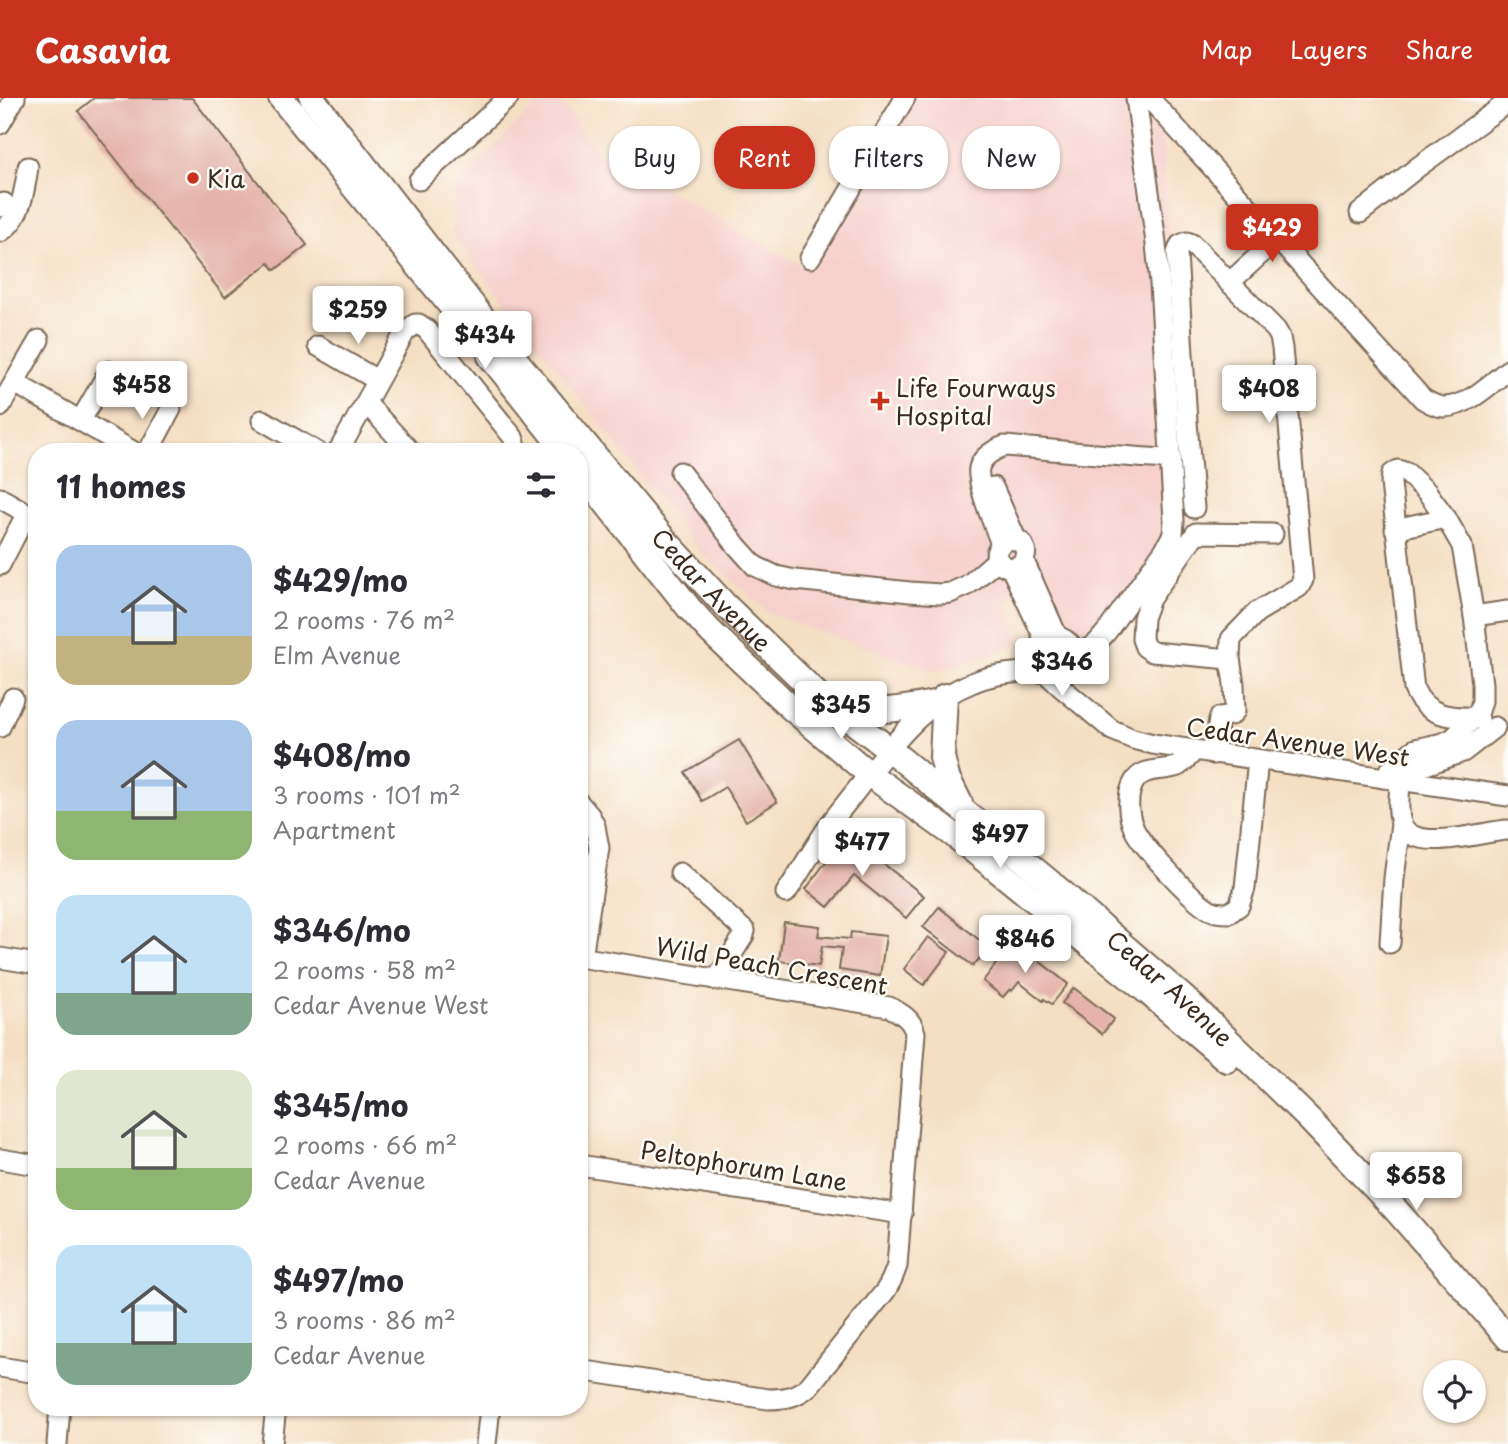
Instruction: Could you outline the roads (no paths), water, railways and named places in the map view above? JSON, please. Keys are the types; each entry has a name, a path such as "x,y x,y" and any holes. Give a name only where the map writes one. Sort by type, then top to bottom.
{"main road":[{"path":"281,98 559,443"},
{"name":"Cedar Avenue","path":"312,98 509,352 584,443"},
{"name":"Cedar Avenue","path":"588,447 663,538 724,604 820,697 889,749 1192,1004 1309,1119 1396,1210 1508,1338"},
{"name":"Cedar Avenue","path":"588,480 711,632 789,706 869,774 964,843 1150,994 1283,1108 1394,1222 1508,1353"},
{"path":"820,697 853,707 880,711 940,699 942,757 947,777 965,812"}],"street":[{"path":"0,124 15,98"},
{"path":"419,180 508,98"},
{"path":"810,258 905,98"},
{"path":"786,893 833,821 901,735 940,699 974,681 1092,647 1104,636 1173,534 1171,459 1155,235 1136,98"},
{"path":"1149,98 1423,399 1442,407 1457,404 1476,394 1508,370"},
{"path":"1360,212 1508,102"},
{"path":"0,232 8,228 25,194 28,167"},
{"path":"1194,508 1186,422 1177,253 1180,245 1186,242 1192,244 1280,337 1303,580 1298,587 1257,612 1231,639 1230,659 1235,711 1219,719 1214,754"},
{"path":"1233,287 1281,244"},
{"path":"343,443 405,332 411,326 419,324 427,330 515,443"},
{"path":"0,407 39,340"},
{"path":"318,346 377,380"},
{"path":"81,420 109,371"},
{"path":"15,383 119,443"},
{"path":"366,403 403,443"},
{"path":"153,443 171,409"},
{"path":"262,420 302,443"},
{"path":"1055,656 980,484 981,464 996,449 1004,446 1171,459"},
{"path":"1502,728 1475,718 1453,718 1430,710 1413,689 1391,483 1392,474 1398,470 1407,473 1427,492 1462,546 1482,684 1482,701 1475,718 1452,739 1415,749 1394,766 1392,779 1401,824 1411,835 1431,840 1508,830"},
{"path":"680,472 755,566 776,576 808,582 940,594 959,590 1010,557"},
{"path":"0,498 28,514"},
{"path":"1395,528 1446,519"},
{"path":"0,565 28,522"},
{"path":"1230,659 1152,652 1144,647 1143,618 1150,599 1196,533 1273,534"},
{"path":"1474,616 1508,611"},
{"name":"Cedar Avenue West","path":"1055,656 1062,688 1120,734 1153,744 1195,751 1508,796"},
{"path":"0,727 13,698"},
{"path":"1392,779 1463,752 1502,728"},
{"path":"1195,751 1176,767 1146,772 1135,780 1129,797 1130,818 1135,832 1148,849 1191,894 1211,911 1229,914 1239,906 1245,888 1258,760"},
{"path":"588,814 595,826 599,848 588,865"},
{"path":"1390,943 1401,824"},
{"path":"680,873 745,931 716,980"},
{"path":"0,958 28,963"},
{"name":"Wild Peach Crescent","path":"588,958 889,1007 911,1021 915,1033 897,1266 886,1290 809,1386 796,1396 768,1399 588,1371"},
{"path":"0,1160 28,1164"},
{"name":"Peltophorum Lane","path":"588,1165 902,1214"},
{"path":"0,1367 28,1372"},
{"path":"57,1444 59,1416"},
{"path":"272,1444 275,1416"},
{"path":"486,1444 489,1416"}],"place":[{"name":"Kia","path":"193,178"},
{"name":"Life Fourways Hospital","path":"880,401"}]}
